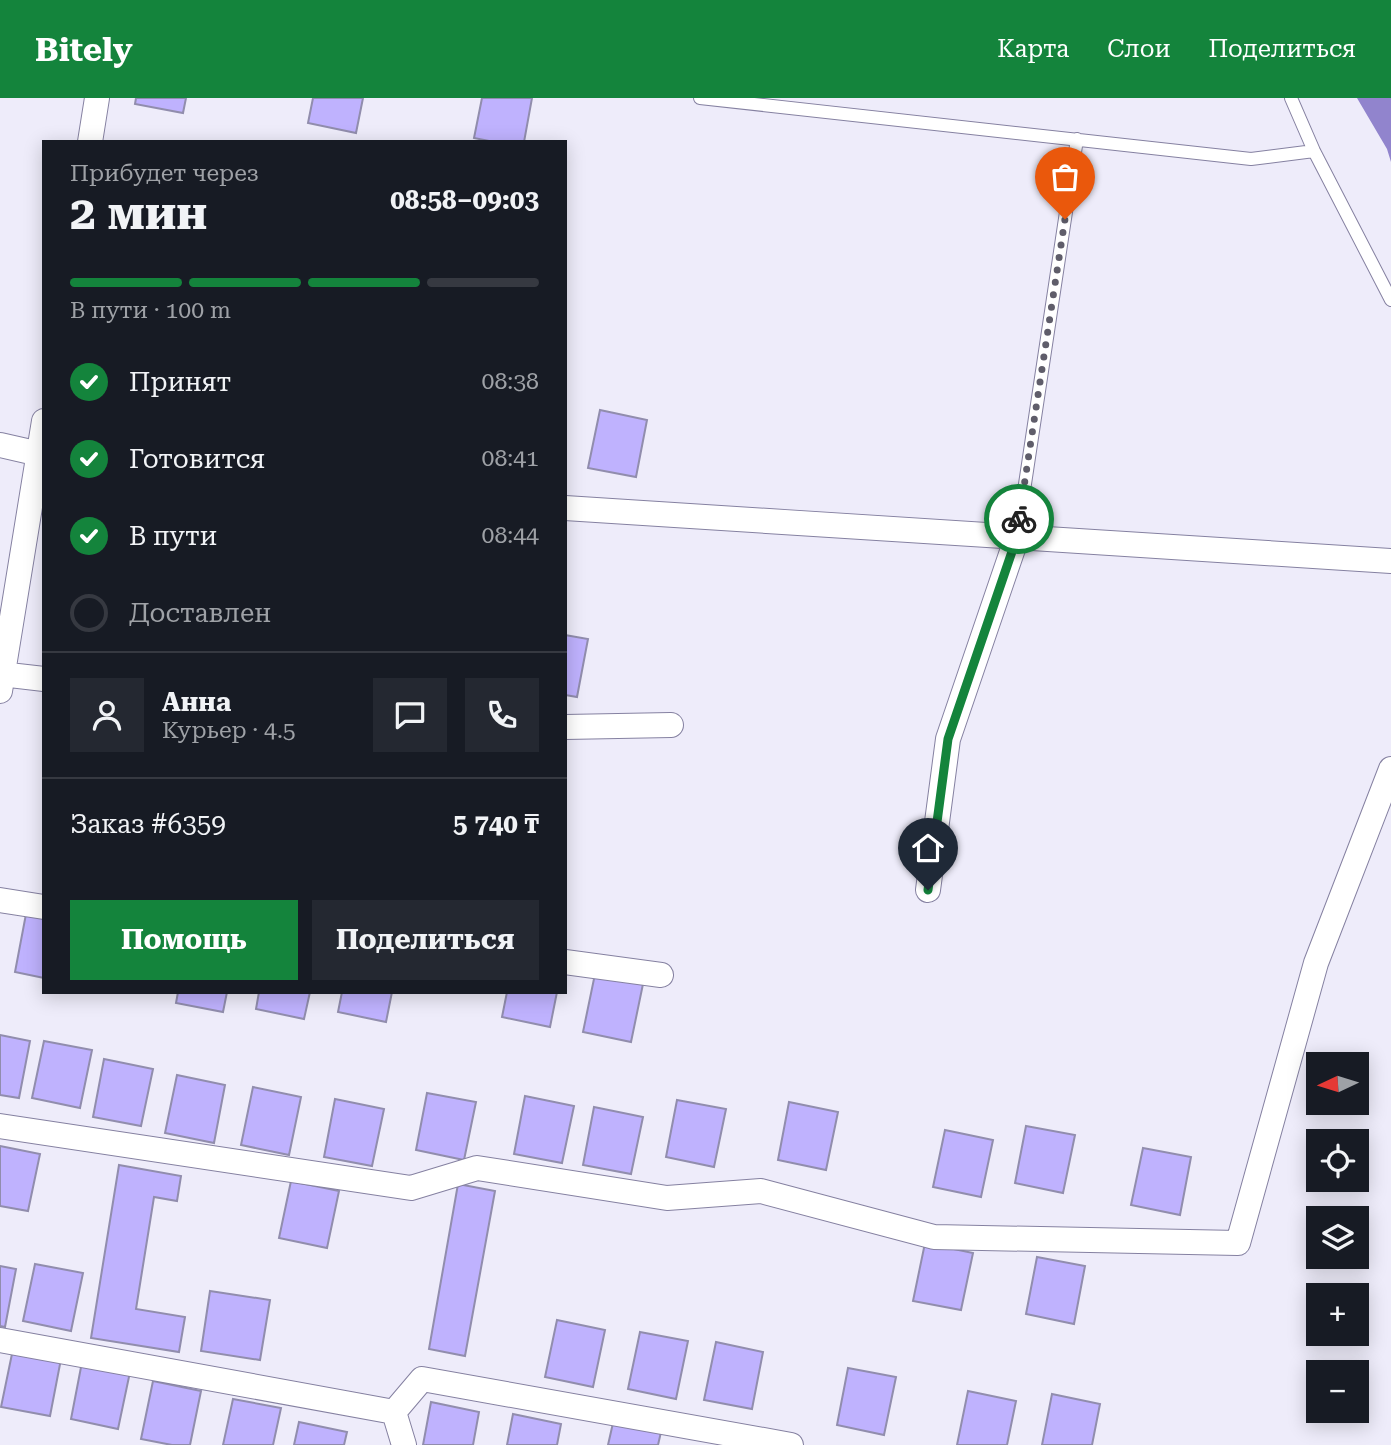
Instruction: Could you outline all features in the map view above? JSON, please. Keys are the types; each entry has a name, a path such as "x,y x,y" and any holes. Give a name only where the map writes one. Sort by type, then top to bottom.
{"street":[{"path":"90,140 97,98"},
{"path":"0,445 41,455 1,679 42,679"},
{"path":"567,508 1391,561"},
{"path":"928,890 948,739 1017,537"},
{"path":"567,727 671,725"},
{"path":"0,1126 411,1188 477,1168 667,1198 761,1191 934,1237 1238,1243 1316,963 1391,769"},
{"path":"0,900 42,907"},
{"path":"567,962 661,975"},
{"path":"0,1340 394,1412"},
{"path":"394,1412 422,1379 792,1445"},
{"path":"394,1412 404,1445"}],"lane":[{"path":"700,98 1251,159 1314,151"},
{"path":"1291,98 1314,151 1391,300"},
{"path":"1017,537 1077,139"}],"shaded area":[{"path":"1357,98 1391,98 1391,162 1387,149"}],"building":[{"path":"136,98 186,98 183,113 135,104"},
{"path":"313,98 363,98 356,133 308,123"},
{"path":"482,98 532,98 524,140 474,138"},
{"path":"600,410 647,420 636,477 588,468"},
{"path":"567,635 588,639 577,697 567,695"},
{"path":"26,914 42,918 42,978 15,972"},
{"path":"595,974 643,984 631,1042 583,1032"},
{"path":"178,994 227,994 223,1012 176,1003"},
{"path":"259,994 310,994 304,1019 256,1009"},
{"path":"342,994 392,994 386,1022 338,1012"},
{"path":"507,994 557,994 550,1027 502,1017"},
{"path":"0,1035 30,1041 19,1098 0,1095"},
{"path":"44,1041 92,1050 80,1108 32,1098"},
{"path":"104,1059 153,1069 141,1126 93,1117"},
{"path":"177,1075 225,1085 214,1143 165,1133"},
{"path":"253,1087 301,1097 289,1155 241,1145"},
{"path":"427,1093 476,1102 464,1160 416,1150"},
{"path":"525,1096 574,1106 562,1163 514,1154"},
{"path":"335,1099 384,1109 372,1166 324,1157"},
{"path":"677,1100 726,1109 714,1167 666,1157"},
{"path":"789,1102 838,1112 826,1170 778,1160"},
{"path":"594,1107 643,1117 631,1174 583,1165"},
{"path":"1026,1126 1075,1135 1063,1193 1015,1183"},
{"path":"945,1130 993,1140 981,1197 933,1187"},
{"path":"0,1146 40,1154 28,1211 0,1206"},
{"path":"1143,1148 1191,1157 1180,1215 1131,1205"},
{"path":"119,1165 181,1176 177,1201 154,1197 136,1309 185,1317 179,1352 91,1338"},
{"path":"291,1181 339,1191 327,1248 279,1238"},
{"path":"458,1184 495,1191 465,1356 429,1349"},
{"path":"925,1243 973,1253 961,1310 913,1301"},
{"path":"1037,1257 1085,1266 1074,1324 1026,1314"},
{"path":"35,1264 83,1273 71,1331 23,1321"},
{"path":"0,1266 16,1269 5,1327 0,1326"},
{"path":"210,1291 270,1300 260,1360 201,1351"},
{"path":"557,1320 605,1330 593,1387 545,1377"},
{"path":"640,1332 688,1341 676,1399 628,1389"},
{"path":"716,1342 763,1352 752,1409 704,1400"},
{"path":"13,1349 61,1359 50,1416 1,1407"},
{"path":"82,1362 130,1372 118,1429 71,1419"},
{"path":"848,1368 896,1377 884,1435 837,1425"},
{"path":"153,1381 201,1391 190,1445 172,1445 141,1439"},
{"path":"968,1391 1016,1401 1007,1445 957,1445"},
{"path":"1052,1394 1100,1404 1092,1445 1042,1445"},
{"path":"233,1399 281,1408 273,1445 223,1445"},
{"path":"431,1402 479,1412 473,1445 423,1445"},
{"path":"513,1414 561,1424 557,1445 507,1445"},
{"path":"299,1422 347,1432 344,1445 294,1445"},
{"path":"613,1423 661,1432 658,1445 608,1445"}],"way so far":[{"path":"1019,519 1065,219"}],"route":[{"path":"928,890 948,739 1017,537 1019,519"}]}
